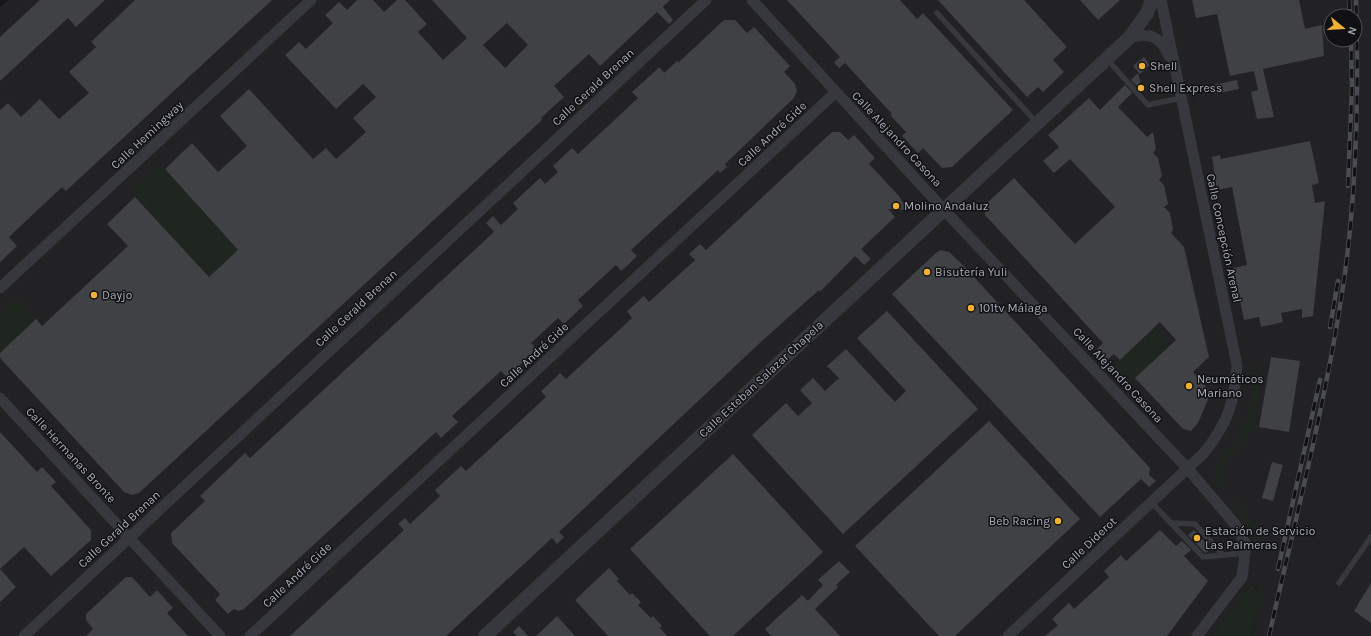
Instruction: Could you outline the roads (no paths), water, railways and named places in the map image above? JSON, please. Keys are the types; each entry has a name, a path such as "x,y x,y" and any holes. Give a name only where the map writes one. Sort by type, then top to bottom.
{"street":[{"name":"Calle Hemingway","path":"0,288 311,0"},
{"name":"Calle Gerald Brenan","path":"24,636 706,0"},
{"name":"Calle Alejandro Casona","path":"752,0 944,210 1188,469 1235,524 1246,545 1246,553"},
{"name":"Calle Esteban Salazar Chapela","path":"485,636 1107,59 1129,38 1147,13 1152,0"},
{"name":"Calle Concepción Arenal","path":"1161,0 1236,365 1235,391 1228,416 1218,436 1188,469"},
{"path":"1129,38 1142,34 1154,37 1164,45 1176,74"},
{"name":"Calle André Gide","path":"250,636 836,92"},
{"name":"Calle Hermanas Bronte","path":"0,398 220,636"},
{"name":"Calle Diderot","path":"1008,636 1188,469"},
{"path":"1197,636 1242,576 1246,553"}],"lane":[{"path":"937,13 1038,123"},
{"path":"1107,59 1148,105 1182,98"},
{"path":"1152,503 1203,557 1246,553"},
{"path":"1172,523 1195,524 1223,555"},
{"path":"1339,583 1371,537"}],"railway":[{"path":"1349,0 1350,8"},
{"path":"1269,636 1308,469 1326,385 1341,300 1351,226 1356,151 1356,0"},
{"path":"1348,186 1352,88 1351,48"},
{"path":"1330,327 1338,281"},
{"path":"1278,569 1320,380"}],"place":[{"name":"Shell","path":"1142,66"},
{"name":"Shell Express","path":"1141,88"},
{"name":"Molino Andaluz","path":"896,206"},
{"name":"Bisutería Yuli","path":"927,272"},
{"name":"Dayjo","path":"94,295"},
{"name":"101tv Málaga","path":"971,308"},
{"name":"Neumáticos Mariano","path":"1189,386"},
{"name":"Beb Racing","path":"1058,521"},
{"name":"Estación de Servicio Las Palmeras","path":"1197,538"}]}
